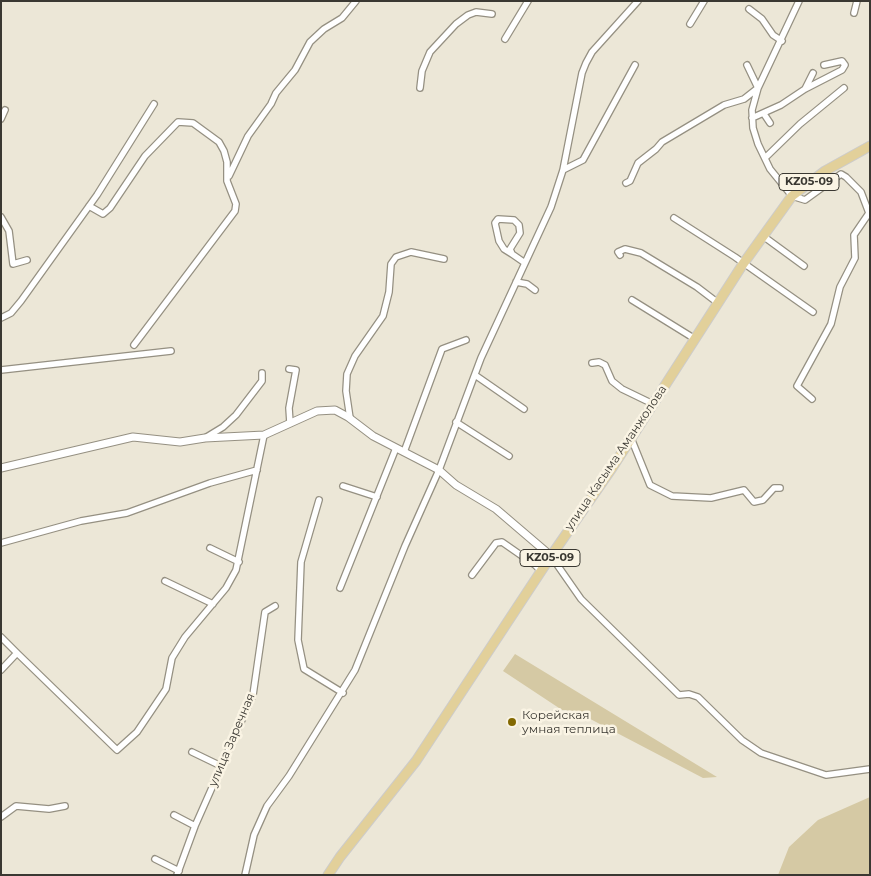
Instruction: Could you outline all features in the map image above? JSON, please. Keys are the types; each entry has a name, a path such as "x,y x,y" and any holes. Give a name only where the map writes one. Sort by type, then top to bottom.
{"main road":[{"name":"KZ05-09","path":"763,236 792,196 825,171 870,146"},
{"name":"улица Касыма Аманжолова","path":"328,875 416,761 763,236"}],"street":[{"path":"228,178 248,136 268,110 276,93 295,70 310,42 324,29 342,18 356,1"},
{"path":"504,39 528,1"},
{"path":"246,875 254,835 267,806 290,776 355,670 405,546 439,470 475,375 551,207 563,170 576,100 586,63 592,52 638,1"},
{"path":"690,24 704,1"},
{"path":"752,110 758,88 782,41 798,1"},
{"path":"854,13 857,1"},
{"path":"749,9 762,18 773,35 782,41"},
{"path":"420,88 422,72 430,52 456,24 468,15 476,12 492,14"},
{"path":"752,118 764,114 805,89 842,70 845,65 842,61 824,65"},
{"path":"747,64 758,88"},
{"path":"563,170 582,160 635,65"},
{"path":"805,89 813,73"},
{"path":"626,183 630,181 638,163 662,142 724,105 744,99 758,88"},
{"path":"765,158 800,124 844,88"},
{"path":"744,99 752,103 752,118 758,144 770,169 792,196 805,200 841,174 862,192 869,213 854,235 855,258 840,287 831,324 797,386 812,399"},
{"path":"1,318 11,313 21,301 88,206 154,104"},
{"path":"1,118 5,110"},
{"path":"764,114 770,123"},
{"path":"88,206 103,214 110,208 145,156 178,122 192,124 219,142 227,162 228,178 236,204 235,210 134,345"},
{"path":"1,217 9,231 12,264 28,260"},
{"path":"674,218 813,312"},
{"path":"512,254 510,247 520,233 519,225 514,220 498,219 495,223 499,241 504,249 525,263"},
{"path":"763,236 804,266"},
{"path":"620,256 618,252 625,249 641,253 697,287 718,303"},
{"path":"350,418 346,391 347,374 355,356 383,316 390,292 391,264 396,257 411,252 444,259"},
{"path":"516,282 530,285 535,290"},
{"path":"632,300 695,339"},
{"path":"404,452 442,349 466,340"},
{"path":"1,370 171,351"},
{"path":"592,363 599,362 605,365 612,380 622,389 653,404"},
{"path":"289,369 296,370 289,408 290,423"},
{"path":"205,438 232,420 262,381 262,373"},
{"path":"475,375 524,408"},
{"path":"1,468 133,437 180,442 205,438 264,435 327,409 334,410 350,418 373,436 439,470 456,485 496,509 551,556 581,599 678,694 698,697 742,740 761,753 826,775 870,769"},
{"path":"456,422 509,456"},
{"path":"1,637 117,750 137,732 166,689 172,658 184,637 232,579 239,562 264,435"},
{"path":"631,438 650,485 672,496 711,498 744,490 754,502 763,500 774,488 780,488"},
{"path":"340,588 396,448"},
{"path":"1,542 81,520 127,513 210,483 257,470"},
{"path":"343,486 377,497"},
{"path":"319,500 301,562 298,640 304,669 342,693"},
{"path":"472,575 496,543 502,542 541,571"},
{"path":"210,548 239,562"},
{"path":"165,581 213,604"},
{"name":"улица Заречная","path":"178,873 195,826 253,695 265,612 275,606"},
{"path":"1,670 17,653"},
{"path":"192,752 221,766"},
{"path":"1,817 16,806 49,809 65,806"},
{"path":"174,815 195,826"},
{"path":"155,859 178,873"}],"shaded area":[{"path":"515,654 717,777 703,778 575,711 562,710 503,671"},
{"path":"870,797 870,875 778,875 789,847 818,820"}],"place":[{"name":"Корейская умная теплица","path":"512,722"}]}
